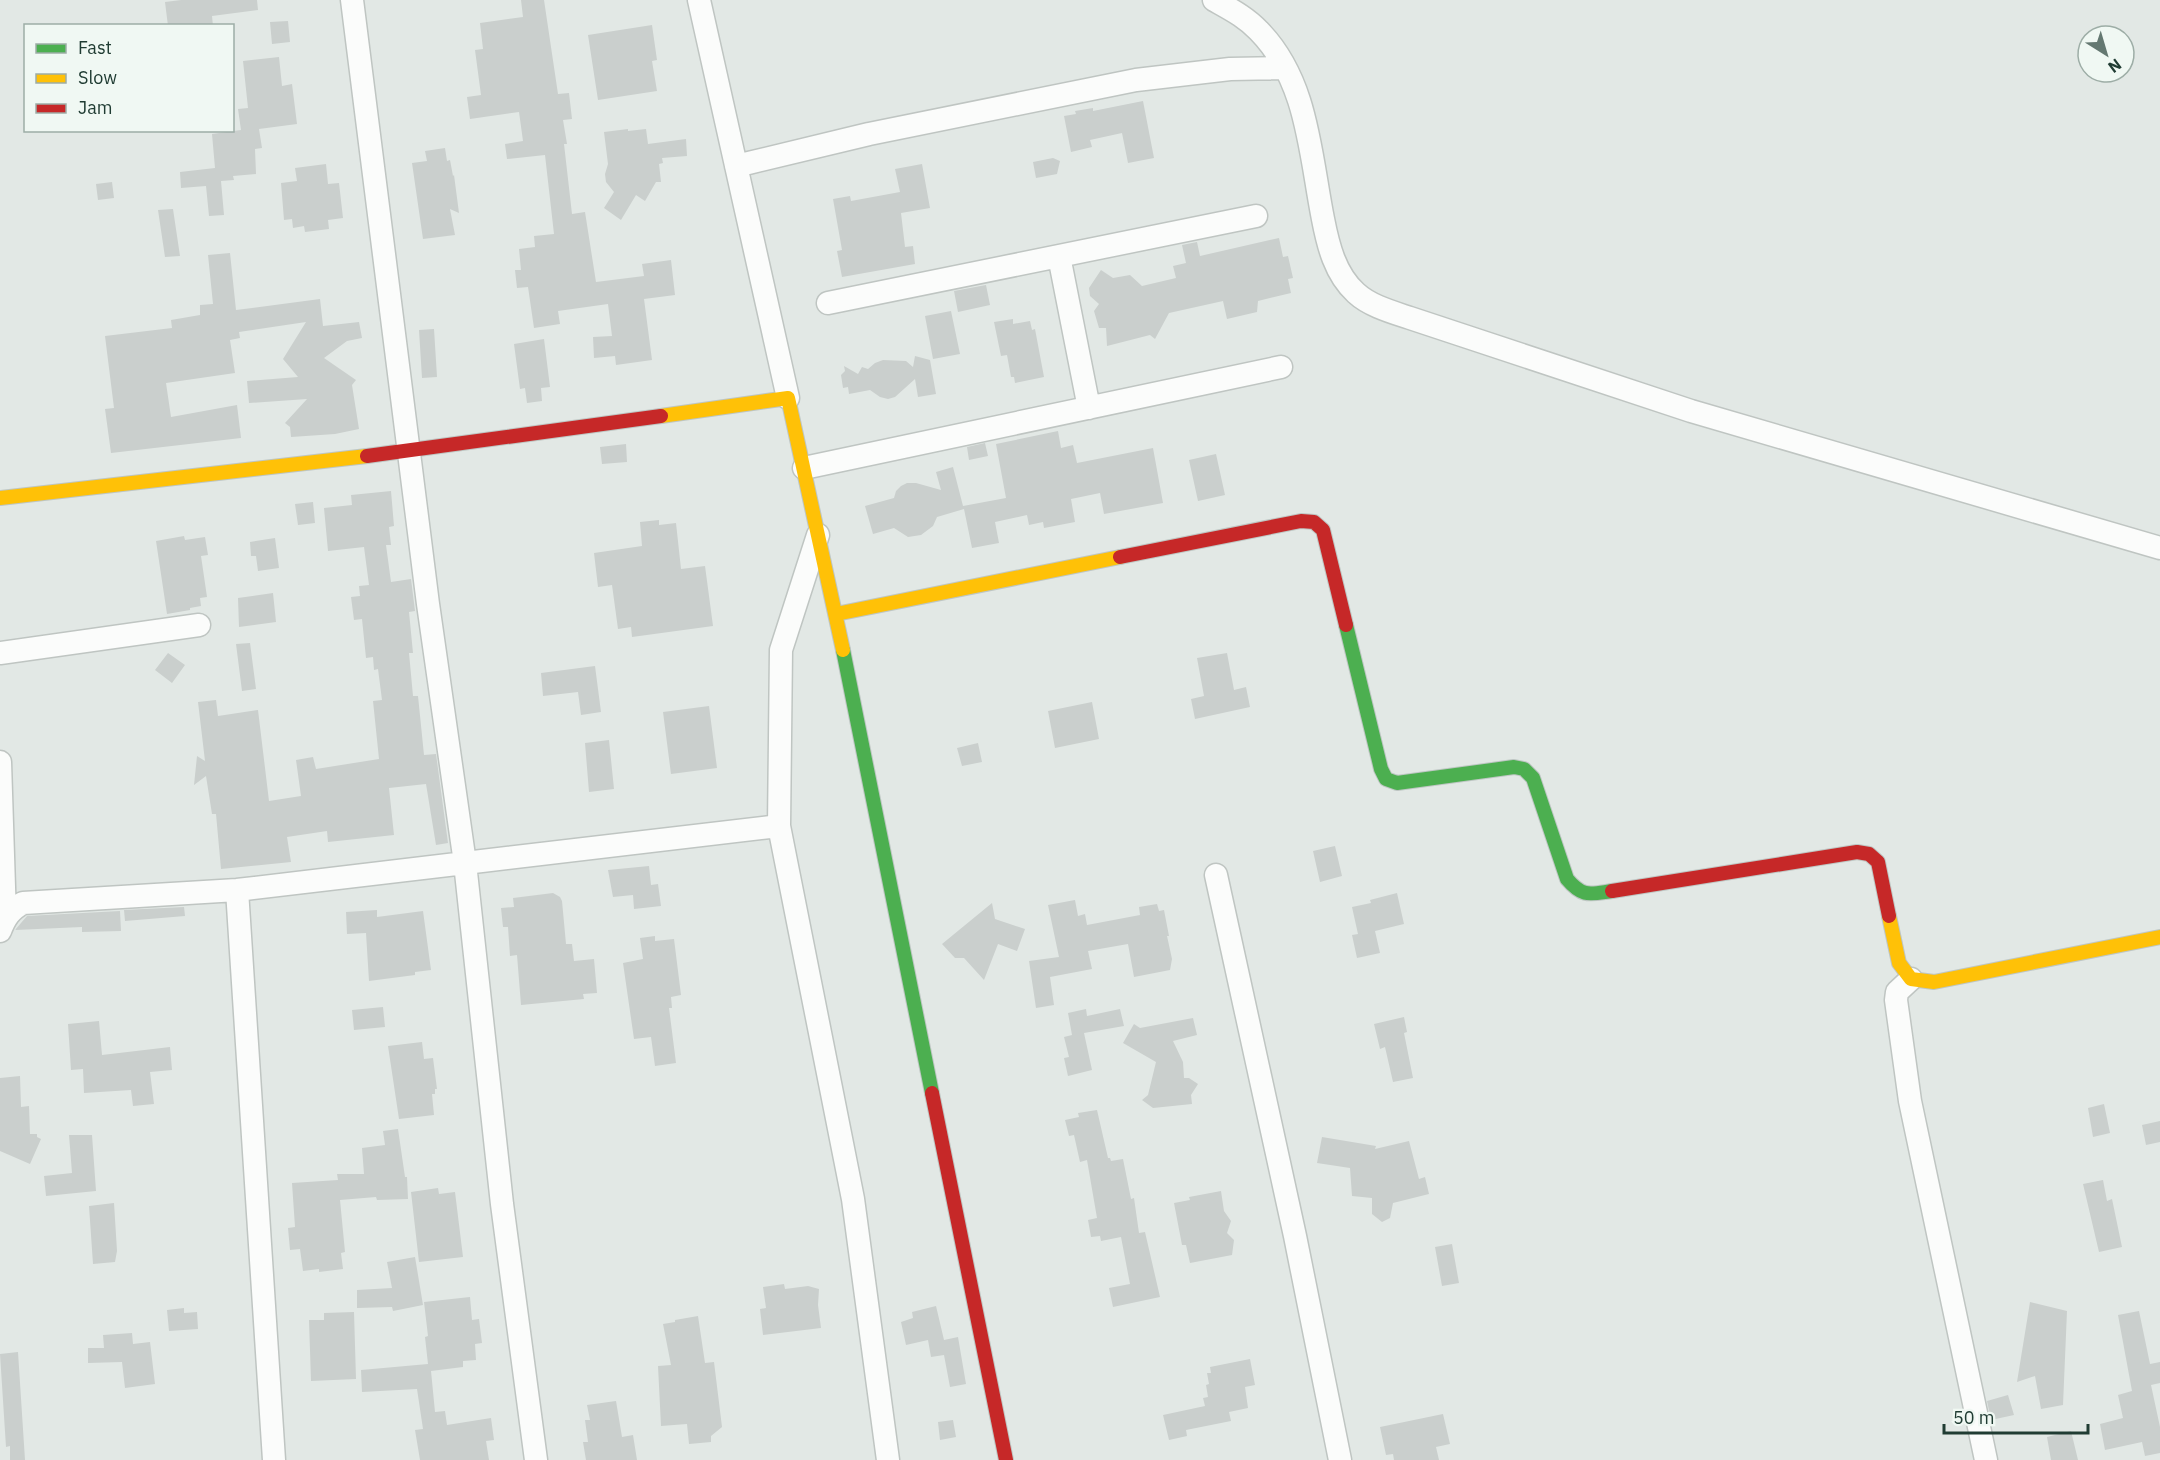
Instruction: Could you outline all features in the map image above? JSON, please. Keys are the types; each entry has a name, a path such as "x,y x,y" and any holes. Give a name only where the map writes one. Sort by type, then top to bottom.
{"street":[{"path":"352,0 428,604 465,864 502,1204 536,1460"},
{"path":"699,0 836,614 1006,1460"},
{"path":"1214,0 1239,14 1259,30 1292,78 1302,109 1330,251 1345,280 1356,294 1379,307 1691,411 2160,548"},
{"path":"736,166 869,134 1136,80 1230,69 1285,68"},
{"path":"828,303 1256,216"},
{"path":"1059,256 1089,408"},
{"path":"804,468 1281,367"},
{"path":"0,498 410,451 788,398"},
{"path":"836,614 1301,520 1314,522 1323,530 1381,769 1386,779 1396,783 1514,767 1524,769 1533,778 1567,879 1575,889 1586,895 1857,852 1869,854 1878,862 1899,963 1911,979 1934,982 2160,937"},
{"path":"818,534 781,650 779,826 853,1199 888,1460"},
{"path":"0,653 199,625"},
{"path":"0,762 3,925"},
{"path":"3,925 14,908 22,903 237,890 779,826"},
{"path":"1216,875 1295,1236 1340,1460"},
{"path":"237,890 274,1460"},
{"path":"1911,979 1897,992 1896,1000 1910,1101 1986,1460"}],"building":[{"path":"257,0 258,10 212,16 213,24 168,24 165,2"},
{"path":"521,0 544,0 558,94 569,93 572,119 563,120 572,214 585,212 596,282 644,276 642,264 671,260 675,295 644,299 652,360 616,365 615,356 594,358 593,337 612,336 608,304 558,311 560,324 534,328 528,287 517,288 515,270 521,270 519,249 535,247 534,236 554,234 545,155 507,159 505,144 523,141 519,112 470,119 467,97 481,95 475,50 483,49 480,23 523,17"},
{"path":"288,21 290,42 272,44 270,22"},
{"path":"652,25 657,60 652,61 657,91 598,100 588,35"},
{"path":"279,57 282,86 292,84 297,124 259,129 262,148 255,149 256,174 233,176 234,180 221,181 224,215 209,216 206,186 181,188 180,172 215,168 212,134 241,130 238,109 248,108 243,61"},
{"path":"1143,101 1154,158 1128,163 1122,133 1090,140 1092,147 1071,152 1064,116 1076,114 1075,111 1093,108 1093,111"},
{"path":"628,129 628,131 646,129 648,144 686,139 687,156 662,158 663,163 659,164 661,182 656,182 645,201 636,195 621,220 604,208 614,192 606,182 605,174 608,164 604,132"},
{"path":"445,148 447,161 450,160 454,175 459,213 450,209 455,235 423,239 412,163 427,161 425,151"},
{"path":"1053,158 1060,161 1057,174 1036,178 1033,162"},
{"path":"326,164 328,184 339,183 343,218 328,220 329,229 305,232 304,226 293,228 292,219 284,220 281,183 297,181 295,168"},
{"path":"922,164 930,208 901,213 905,247 913,246 915,264 842,277 837,251 842,250 833,199 850,196 851,201 900,192 895,169"},
{"path":"112,182 114,198 98,200 96,184"},
{"path":"173,209 180,256 165,257 158,210"},
{"path":"1279,238 1283,257 1288,256 1293,278 1288,279 1291,293 1258,301 1257,312 1227,319 1223,301 1169,313 1155,339 1150,335 1107,346 1106,328 1099,328 1094,311 1099,304 1090,296 1089,288 1101,270 1113,278 1130,275 1142,286 1176,278 1173,266 1186,263 1182,245 1197,242 1200,256"},
{"path":"230,253 236,310 320,299 323,326 359,322 362,338 347,341 324,358 356,380 352,385 359,429 335,434 291,437 290,427 285,423 307,399 249,403 247,381 298,377 283,359 306,322 239,332 240,338 230,340 235,373 166,383 171,417 237,405 241,438 111,453 105,409 114,408 105,336 172,328 171,320 200,315 200,305 213,304 208,255"},
{"path":"986,285 990,305 958,312 954,291"},
{"path":"951,311 960,354 933,359 925,316"},
{"path":"1013,319 1013,324 1030,321 1032,330 1035,329 1044,377 1015,383 1014,377 1011,377 1007,355 1001,356 994,322"},
{"path":"434,329 437,377 422,378 419,330"},
{"path":"544,339 550,387 541,388 542,401 527,403 525,388 520,389 514,344"},
{"path":"915,356 930,360 936,394 918,397 915,379 895,397 888,399 870,390 849,394 848,387 843,388 841,375 845,371 844,366 858,374 862,367 868,369 883,360 906,361 913,367"},
{"path":"1058,431 1061,448 1073,445 1077,463 1153,448 1163,503 1104,514 1100,493 1071,499 1075,522 1044,528 1043,522 1029,525 1027,515 995,522 999,543 972,548 964,509 937,517 933,526 921,535 908,537 894,528 873,534 865,506 894,498 896,491 907,483 916,483 941,490 936,472 953,467 963,506 1006,498 996,444"},
{"path":"985,443 988,456 969,460 967,447"},
{"path":"626,444 627,462 602,464 600,447"},
{"path":"1216,454 1225,495 1198,501 1189,460"},
{"path":"391,491 394,526 389,527 391,545 386,545 391,582 411,579 415,611 409,612 413,653 409,653 413,696 418,696 424,755 436,754 448,843 436,845 426,784 389,788 394,835 328,842 327,831 287,837 291,862 221,869 216,814 212,814 206,776 194,785 197,756 205,761 198,702 216,700 218,716 258,710 269,801 301,796 296,760 313,757 316,769 379,759 373,701 382,700 378,669 374,670 373,657 366,658 362,619 354,620 351,597 360,596 359,586 369,585 364,547 328,551 324,508 352,505 351,495"},
{"path":"313,502 315,523 298,525 295,504"},
{"path":"659,520 659,525 676,523 681,569 705,566 713,626 632,637 631,627 618,629 612,585 598,587 594,553 642,546 640,522"},
{"path":"184,536 185,540 205,537 208,555 201,556 207,597 200,598 201,606 167,614 156,541"},
{"path":"275,538 279,568 258,571 256,556 251,556 250,542"},
{"path":"273,593 276,622 239,627 238,598"},
{"path":"250,643 256,689 242,691 236,644"},
{"path":"168,653 185,665 172,683 155,670"},
{"path":"1227,653 1234,690 1246,687 1250,707 1195,719 1191,699 1204,696 1197,658"},
{"path":"595,666 601,712 581,715 578,692 543,696 541,673"},
{"path":"1092,702 1099,739 1055,748 1048,711"},
{"path":"709,706 717,768 671,774 663,712"},
{"path":"609,740 614,789 589,792 585,743"},
{"path":"978,743 982,762 962,766 957,748"},
{"path":"1335,846 1342,876 1320,882 1313,851"},
{"path":"649,866 651,885 658,884 661,906 634,909 633,895 613,897 608,870"},
{"path":"553,893 562,901 566,944 572,944 574,961 594,959 597,993 583,994 584,999 521,1005 517,955 510,956 508,927 503,927 501,908 514,907 513,898"},
{"path":"1397,893 1404,924 1375,931 1380,953 1357,958 1352,935 1358,934 1352,907 1371,903 1370,900"},
{"path":"1075,900 1078,916 1085,914 1087,925 1140,915 1139,907 1157,904 1159,911 1164,910 1172,959 1170,970 1134,977 1128,944 1088,951 1092,969 1050,977 1054,1005 1036,1008 1029,961 1059,957 1048,905"},
{"path":"992,903 995,919 1025,929 1017,951 998,944 984,980 964,958 955,958 942,944"},
{"path":"184,907 185,916 125,921 124,910"},
{"path":"377,910 377,917 423,911 431,970 415,972 415,975 369,981 366,933 347,934 346,912"},
{"path":"120,911 121,931 82,932 82,927 15,930 27,916"},
{"path":"655,936 655,941 674,939 681,995 671,997 672,1008 669,1008 676,1063 655,1066 651,1037 634,1039 623,963 643,959 640,938"},
{"path":"383,1007 385,1027 354,1030 352,1010"},
{"path":"1086,1009 1087,1016 1120,1009 1124,1026 1084,1033 1092,1070 1068,1076 1064,1058 1069,1057 1064,1037 1072,1035 1068,1013"},
{"path":"1404,1017 1407,1032 1404,1033 1413,1078 1393,1082 1385,1047 1380,1049 1374,1024"},
{"path":"1193,1018 1197,1035 1173,1041 1183,1062 1184,1078 1189,1078 1198,1084 1191,1095 1192,1104 1153,1108 1142,1100 1148,1095 1156,1062 1123,1043 1134,1024 1140,1028"},
{"path":"99,1021 102,1055 170,1047 172,1070 150,1072 154,1104 133,1106 131,1090 84,1093 83,1069 71,1070 68,1024"},
{"path":"422,1042 424,1059 433,1058 437,1089 435,1089 435,1094 432,1094 434,1115 399,1119 388,1046"},
{"path":"20,1076 21,1107 29,1106 30,1134 37,1134 37,1137 41,1139 30,1164 0,1151 0,1078"},
{"path":"2104,1104 2110,1133 2093,1137 2088,1108"},
{"path":"1097,1110 1108,1158 1111,1161 1123,1159 1131,1199 1134,1198 1139,1233 1145,1232 1160,1297 1113,1307 1109,1288 1130,1284 1121,1237 1101,1241 1100,1236 1091,1237 1088,1220 1097,1218 1087,1160 1080,1162 1074,1135 1069,1136 1065,1120 1079,1117 1078,1113"},
{"path":"2160,1121 2160,1142 2146,1145 2142,1125"},
{"path":"398,1129 405,1177 407,1177 408,1199 377,1200 376,1197 340,1200 345,1252 341,1253 343,1269 303,1271 300,1249 290,1250 288,1228 295,1227 292,1183 338,1180 337,1174 364,1174 362,1148 385,1145 383,1131"},
{"path":"69,1135 92,1135 96,1191 46,1196 44,1176 72,1173"},
{"path":"1322,1137 1376,1146 1375,1149 1409,1141 1419,1179 1425,1177 1429,1194 1393,1203 1390,1218 1382,1222 1372,1214 1372,1198 1352,1196 1350,1168 1317,1163"},
{"path":"2103,1180 2107,1201 2112,1199 2122,1247 2099,1252 2083,1184"},
{"path":"438,1188 439,1194 455,1192 463,1257 419,1262 411,1192"},
{"path":"1221,1191 1224,1211 1231,1221 1227,1233 1234,1240 1232,1255 1190,1263 1186,1245 1182,1245 1174,1203 1190,1200 1189,1197"},
{"path":"114,1203 117,1251 115,1262 93,1264 89,1206"},
{"path":"1452,1244 1459,1283 1442,1286 1435,1247"},
{"path":"415,1257 423,1305 393,1311 392,1307 357,1308 357,1290 392,1288 387,1262"},
{"path":"784,1284 785,1289 808,1286 819,1289 818,1305 821,1328 763,1335 760,1309 766,1308 763,1287"},
{"path":"470,1297 472,1320 479,1319 482,1343 475,1344 476,1360 463,1361 463,1367 431,1371 435,1412 445,1411 447,1425 491,1418 494,1440 486,1441 489,1460 420,1460 415,1430 423,1429 417,1389 362,1392 361,1370 428,1364 425,1337 428,1336 424,1302"},
{"path":"2030,1302 2067,1311 2063,1405 2041,1409 2035,1376 2017,1382"},
{"path":"936,1306 944,1340 958,1337 966,1384 950,1387 944,1355 931,1357 928,1340 906,1345 901,1322 913,1318 912,1312"},
{"path":"184,1308 184,1313 197,1312 198,1329 169,1331 167,1310"},
{"path":"2139,1311 2150,1364 2160,1362 2160,1383 2151,1385 2160,1427 2160,1453 2145,1456 2142,1442 2105,1450 2100,1424 2123,1418 2118,1395 2132,1391 2118,1315"},
{"path":"354,1312 356,1379 311,1381 309,1320 324,1320 324,1313"},
{"path":"698,1316 705,1363 714,1362 722,1427 711,1436 711,1442 689,1444 687,1424 661,1426 658,1366 671,1365 663,1324"},
{"path":"132,1333 133,1344 150,1342 155,1384 125,1388 122,1362 88,1363 88,1348 104,1348 103,1335"},
{"path":"18,1352 25,1460 10,1460 10,1446 6,1447 0,1354"},
{"path":"1250,1359 1255,1385 1245,1387 1248,1408 1229,1412 1231,1421 1186,1430 1187,1436 1169,1440 1163,1415 1205,1406 1203,1398 1208,1397 1206,1385 1209,1384 1207,1373 1211,1373 1210,1367"},
{"path":"2008,1395 2014,1415 1991,1420 1987,1401"},
{"path":"616,1401 622,1437 633,1435 637,1460 586,1460 583,1442 588,1442 585,1420 590,1420 587,1405"},
{"path":"1443,1414 1450,1444 1436,1447 1439,1460 1394,1460 1393,1454 1386,1455 1380,1427"},
{"path":"953,1420 956,1437 940,1440 938,1422"},
{"path":"2071,1431 2078,1460 2051,1460 2047,1437"}],"traffic: fast":[{"path":"1346,625 1381,769 1386,779 1397,783 1514,767 1524,769 1533,778 1567,879 1582,892 1612,891"},
{"path":"843,650 932,1093"}],"traffic: slow":[{"path":"661,416 788,398 843,650"},
{"path":"0,498 367,456"},
{"path":"836,614 1120,557"},
{"path":"1889,916 1899,963 1911,979 1934,982 2160,937"}],"traffic: jam":[{"path":"367,456 661,416"},
{"path":"1120,557 1301,521 1314,522 1323,530 1346,625"},
{"path":"1612,891 1857,852 1869,854 1878,862 1889,916"},
{"path":"932,1093 1006,1460"}]}
